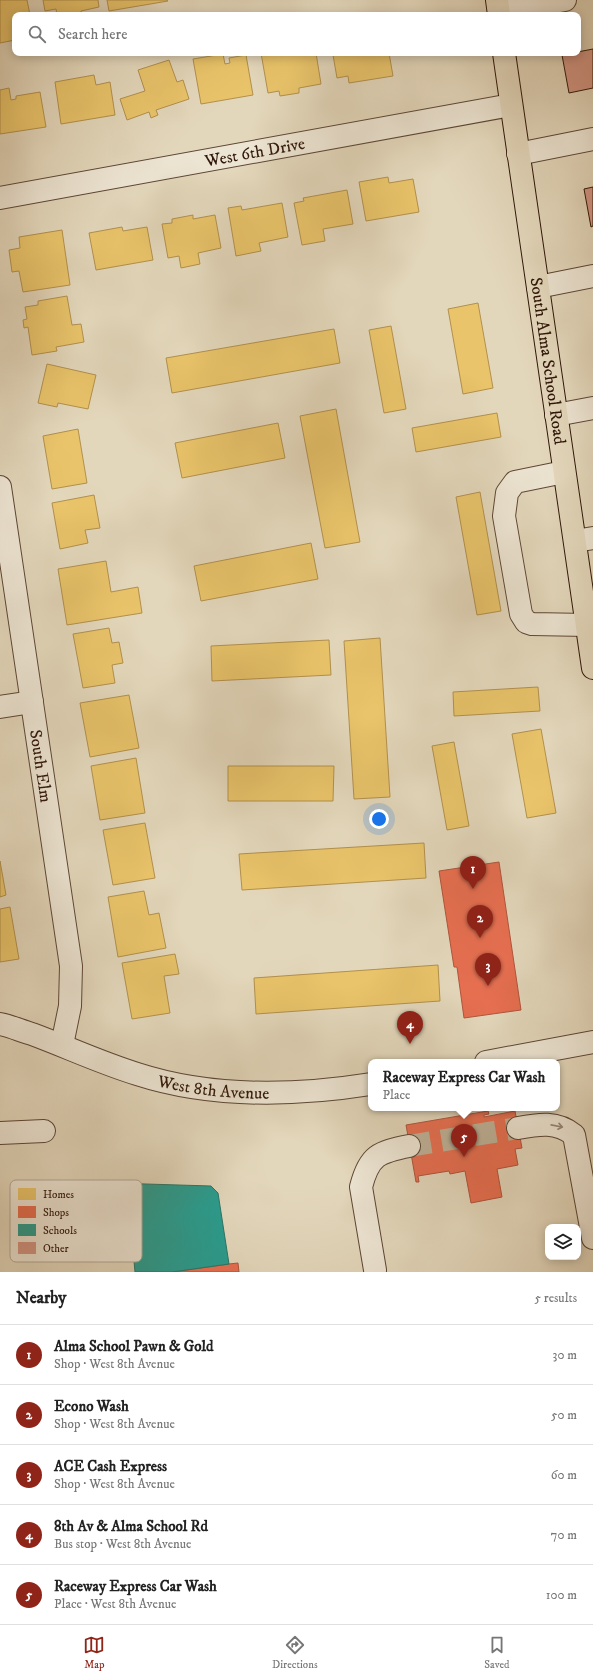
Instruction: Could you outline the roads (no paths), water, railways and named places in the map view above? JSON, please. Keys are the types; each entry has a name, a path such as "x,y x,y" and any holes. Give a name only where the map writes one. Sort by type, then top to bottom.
{"main road":[{"name":"South Alma School Road","path":"504,56 564,472 584,540 587,625 593,668"}],"street":[{"path":"499,9 565,0"},
{"name":"West 6th Drive","path":"0,198 511,105"},
{"path":"518,154 593,139"},
{"path":"538,287 593,276"},
{"path":"556,415 593,408"},
{"path":"564,472 515,482 507,493 504,516 517,597 521,614 526,622 532,624 587,625"},
{"name":"South Elm","path":"0,487 71,966 70,1006 62,1045"},
{"path":"0,707 32,702"},
{"name":"West 8th Avenue","path":"0,1024 62,1045 138,1075 192,1087 215,1090 278,1092 345,1088 368,1084"},
{"path":"502,1059 593,1042"},
{"path":"518,1128 538,1124 558,1125 566,1128 574,1135 593,1238"},
{"path":"0,1133 44,1131"},
{"path":"368,1271 361,1187 364,1175 373,1160 385,1151 409,1146"}],"tunnel":[{"path":"409,1146 518,1128"}],"place":[{"name":"Alma School Pawn & Gold","path":"473,889"},
{"name":"Econo Wash","path":"480,938"},
{"name":"ACE Cash Express","path":"488,986"},
{"name":"8th Av & Alma School Rd","path":"410,1044"},
{"name":"Raceway Express Car Wash","path":"464,1157"}]}
